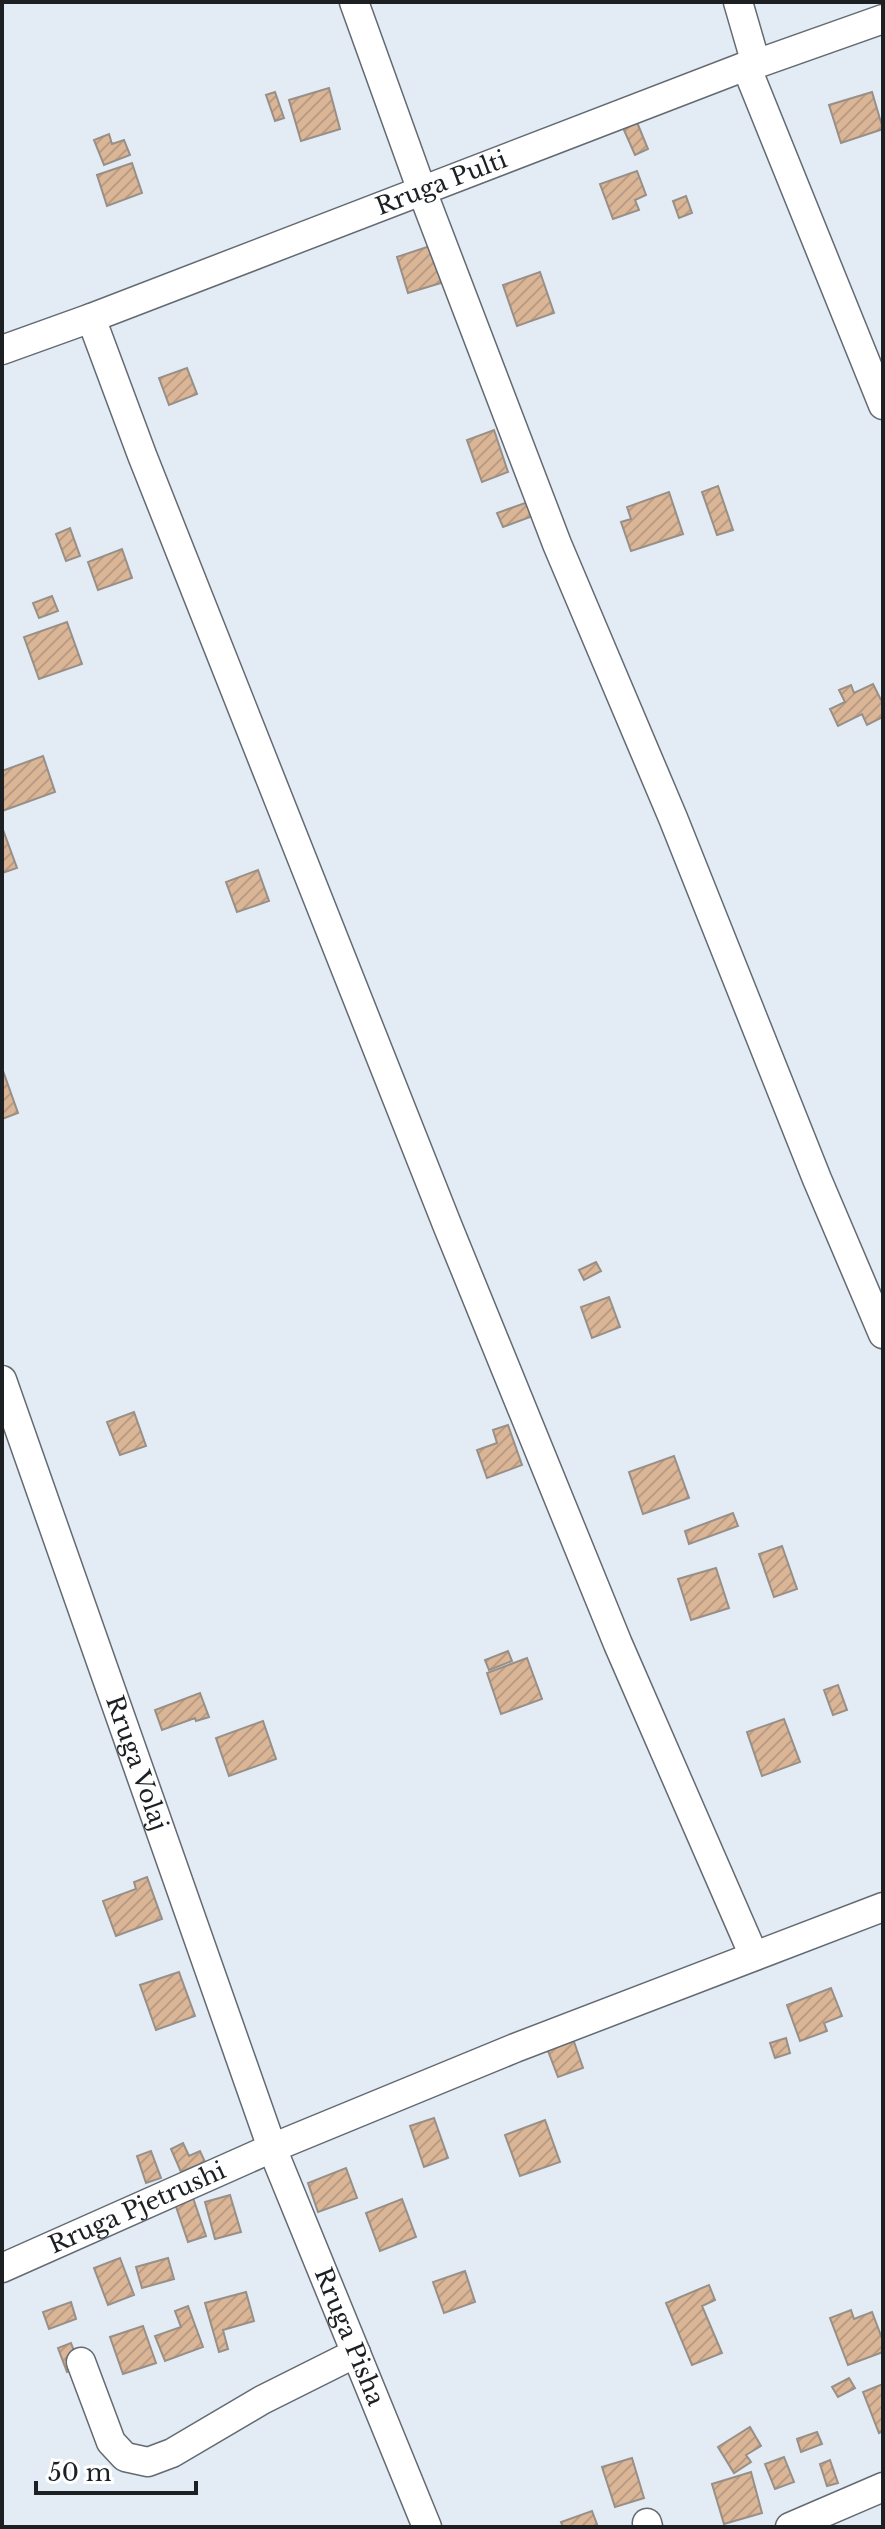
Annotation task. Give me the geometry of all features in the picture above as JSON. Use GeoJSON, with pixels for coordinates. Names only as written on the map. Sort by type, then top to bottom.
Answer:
{"type":"FeatureCollection","features":[{"type":"Feature","properties":{"kind":"street"},"geometry":{"type":"LineString","coordinates":[[354,2],[422,191],[557,544],[673,818],[817,1179],[883,1334]]}},
{"type":"Feature","properties":{"kind":"street"},"geometry":{"type":"LineString","coordinates":[[738,2],[751,65],[883,405]]}},
{"type":"Feature","properties":{"kind":"street","name":"Rruga Pulti"},"geometry":{"type":"LineString","coordinates":[[2,350],[751,65],[883,19]]}},
{"type":"Feature","properties":{"kind":"street"},"geometry":{"type":"LineString","coordinates":[[91,318],[142,455],[454,1242],[618,1644],[754,1956]]}},
{"type":"Feature","properties":{"kind":"street","name":"Rruga Volaj"},"geometry":{"type":"LineString","coordinates":[[2,1380],[272,2148]]}},
{"type":"Feature","properties":{"kind":"street","name":"Rruga Pjetrushi"},"geometry":{"type":"LineString","coordinates":[[2,2268],[272,2148],[515,2048],[754,1956],[882,1912]]}},
{"type":"Feature","properties":{"kind":"street","name":"Rruga Pisha"},"geometry":{"type":"LineString","coordinates":[[272,2148],[427,2527]]}},
{"type":"Feature","properties":{"kind":"street"},"geometry":{"type":"LineString","coordinates":[[81,2362],[111,2442],[125,2457],[148,2462],[172,2453],[262,2400],[356,2353]]}},
{"type":"Feature","properties":{"kind":"street"},"geometry":{"type":"LineString","coordinates":[[790,2527],[883,2487]]}},
{"type":"Feature","properties":{"kind":"building"},"geometry":{"type":"Polygon","coordinates":[[[329,88],[340,129],[301,141],[289,100],[329,88]]]}},
{"type":"Feature","properties":{"kind":"building"},"geometry":{"type":"Polygon","coordinates":[[[275,92],[284,118],[275,121],[266,95],[275,92]]]}},
{"type":"Feature","properties":{"kind":"building"},"geometry":{"type":"Polygon","coordinates":[[[872,92],[883,129],[841,143],[829,105],[872,92]]]}},
{"type":"Feature","properties":{"kind":"building"},"geometry":{"type":"Polygon","coordinates":[[[634,115],[648,149],[635,155],[620,121],[634,115]]]}},
{"type":"Feature","properties":{"kind":"building"},"geometry":{"type":"Polygon","coordinates":[[[109,134],[112,144],[124,140],[130,155],[104,165],[94,140],[109,134]]]}},
{"type":"Feature","properties":{"kind":"building"},"geometry":{"type":"Polygon","coordinates":[[[132,163],[142,193],[107,206],[97,175],[132,163]]]}},
{"type":"Feature","properties":{"kind":"building"},"geometry":{"type":"Polygon","coordinates":[[[637,171],[646,195],[635,200],[639,210],[613,219],[600,184],[637,171]]]}},
{"type":"Feature","properties":{"kind":"building"},"geometry":{"type":"Polygon","coordinates":[[[686,196],[692,213],[679,218],[673,201],[686,196]]]}},
{"type":"Feature","properties":{"kind":"building"},"geometry":{"type":"Polygon","coordinates":[[[433,245],[444,282],[408,293],[397,257],[433,245]]]}},
{"type":"Feature","properties":{"kind":"building"},"geometry":{"type":"Polygon","coordinates":[[[540,272],[554,313],[517,326],[503,285],[540,272]]]}},
{"type":"Feature","properties":{"kind":"building"},"geometry":{"type":"Polygon","coordinates":[[[187,368],[197,394],[169,405],[159,378],[187,368]]]}},
{"type":"Feature","properties":{"kind":"building"},"geometry":{"type":"Polygon","coordinates":[[[494,430],[508,472],[482,482],[467,440],[494,430]]]}},
{"type":"Feature","properties":{"kind":"building"},"geometry":{"type":"Polygon","coordinates":[[[718,486],[733,530],[717,535],[702,492],[718,486]]]}},
{"type":"Feature","properties":{"kind":"building"},"geometry":{"type":"Polygon","coordinates":[[[669,492],[683,534],[631,551],[621,522],[631,519],[627,507],[669,492]]]}},
{"type":"Feature","properties":{"kind":"building"},"geometry":{"type":"Polygon","coordinates":[[[528,502],[533,516],[503,527],[497,513],[528,502]]]}},
{"type":"Feature","properties":{"kind":"building"},"geometry":{"type":"Polygon","coordinates":[[[70,528],[80,556],[66,561],[56,534],[70,528]]]}},
{"type":"Feature","properties":{"kind":"building"},"geometry":{"type":"Polygon","coordinates":[[[122,549],[132,578],[98,590],[88,562],[122,549]]]}},
{"type":"Feature","properties":{"kind":"building"},"geometry":{"type":"Polygon","coordinates":[[[52,596],[58,611],[39,618],[33,603],[52,596]]]}},
{"type":"Feature","properties":{"kind":"building"},"geometry":{"type":"Polygon","coordinates":[[[67,622],[82,664],[39,679],[24,637],[67,622]]]}},
{"type":"Feature","properties":{"kind":"building"},"geometry":{"type":"Polygon","coordinates":[[[873,684],[883,699],[883,717],[867,725],[862,714],[838,726],[830,709],[845,702],[839,690],[851,685],[854,693],[873,684]]]}},
{"type":"Feature","properties":{"kind":"building"},"geometry":{"type":"Polygon","coordinates":[[[43,756],[55,792],[2,811],[2,771],[43,756]]]}},
{"type":"Feature","properties":{"kind":"building"},"geometry":{"type":"Polygon","coordinates":[[[2,827],[17,868],[2,873],[2,827]]]}},
{"type":"Feature","properties":{"kind":"building"},"geometry":{"type":"Polygon","coordinates":[[[258,870],[269,901],[237,912],[226,882],[258,870]]]}},
{"type":"Feature","properties":{"kind":"building"},"geometry":{"type":"Polygon","coordinates":[[[2,1068],[18,1113],[2,1119],[2,1068]]]}},
{"type":"Feature","properties":{"kind":"building"},"geometry":{"type":"Polygon","coordinates":[[[596,1262],[601,1271],[584,1280],[579,1270],[596,1262]]]}},
{"type":"Feature","properties":{"kind":"building"},"geometry":{"type":"Polygon","coordinates":[[[609,1297],[620,1327],[592,1338],[581,1307],[609,1297]]]}},
{"type":"Feature","properties":{"kind":"building"},"geometry":{"type":"Polygon","coordinates":[[[134,1412],[146,1446],[120,1455],[107,1422],[134,1412]]]}},
{"type":"Feature","properties":{"kind":"building"},"geometry":{"type":"Polygon","coordinates":[[[508,1425],[522,1465],[487,1478],[477,1450],[497,1443],[493,1430],[508,1425]]]}},
{"type":"Feature","properties":{"kind":"building"},"geometry":{"type":"Polygon","coordinates":[[[674,1456],[689,1498],[643,1514],[629,1472],[674,1456]]]}},
{"type":"Feature","properties":{"kind":"building"},"geometry":{"type":"Polygon","coordinates":[[[733,1513],[738,1526],[689,1544],[685,1531],[733,1513]]]}},
{"type":"Feature","properties":{"kind":"building"},"geometry":{"type":"Polygon","coordinates":[[[782,1546],[797,1589],[774,1597],[759,1554],[782,1546]]]}},
{"type":"Feature","properties":{"kind":"building"},"geometry":{"type":"Polygon","coordinates":[[[716,1568],[729,1608],[691,1620],[678,1579],[716,1568]]]}},
{"type":"Feature","properties":{"kind":"building"},"geometry":{"type":"Polygon","coordinates":[[[508,1651],[512,1661],[489,1670],[485,1660],[508,1651]]]}},
{"type":"Feature","properties":{"kind":"building"},"geometry":{"type":"Polygon","coordinates":[[[527,1658],[542,1699],[501,1714],[487,1673],[527,1658]]]}},
{"type":"Feature","properties":{"kind":"building"},"geometry":{"type":"Polygon","coordinates":[[[838,1685],[847,1710],[833,1715],[824,1690],[838,1685]]]}},
{"type":"Feature","properties":{"kind":"building"},"geometry":{"type":"Polygon","coordinates":[[[200,1693],[209,1717],[196,1721],[195,1718],[162,1730],[155,1710],[200,1693]]]}},
{"type":"Feature","properties":{"kind":"building"},"geometry":{"type":"Polygon","coordinates":[[[784,1719],[800,1762],[762,1776],[747,1732],[784,1719]]]}},
{"type":"Feature","properties":{"kind":"building"},"geometry":{"type":"Polygon","coordinates":[[[263,1721],[276,1759],[229,1776],[216,1738],[263,1721]]]}},
{"type":"Feature","properties":{"kind":"building"},"geometry":{"type":"Polygon","coordinates":[[[147,1877],[162,1919],[116,1936],[103,1901],[136,1889],[134,1882],[147,1877]]]}},
{"type":"Feature","properties":{"kind":"building"},"geometry":{"type":"Polygon","coordinates":[[[179,1972],[195,2016],[156,2030],[140,1985],[179,1972]]]}},
{"type":"Feature","properties":{"kind":"building"},"geometry":{"type":"Polygon","coordinates":[[[831,1988],[842,2016],[824,2023],[827,2031],[800,2041],[787,2005],[831,1988]]]}},
{"type":"Feature","properties":{"kind":"building"},"geometry":{"type":"Polygon","coordinates":[[[571,2033],[583,2068],[558,2077],[545,2043],[571,2033]]]}},
{"type":"Feature","properties":{"kind":"building"},"geometry":{"type":"Polygon","coordinates":[[[786,2038],[790,2053],[775,2058],[770,2043],[786,2038]]]}},
{"type":"Feature","properties":{"kind":"building"},"geometry":{"type":"Polygon","coordinates":[[[434,2118],[448,2158],[424,2167],[410,2126],[434,2118]]]}},
{"type":"Feature","properties":{"kind":"building"},"geometry":{"type":"Polygon","coordinates":[[[545,2120],[560,2162],[520,2176],[505,2135],[545,2120]]]}},
{"type":"Feature","properties":{"kind":"building"},"geometry":{"type":"Polygon","coordinates":[[[183,2143],[189,2156],[200,2151],[205,2162],[181,2172],[171,2149],[183,2143]]]}},
{"type":"Feature","properties":{"kind":"building"},"geometry":{"type":"Polygon","coordinates":[[[151,2151],[161,2178],[146,2183],[137,2156],[151,2151]]]}},
{"type":"Feature","properties":{"kind":"building"},"geometry":{"type":"Polygon","coordinates":[[[346,2168],[357,2198],[318,2212],[308,2183],[346,2168]]]}},
{"type":"Feature","properties":{"kind":"building"},"geometry":{"type":"Polygon","coordinates":[[[190,2189],[206,2236],[188,2242],[172,2195],[190,2189]]]}},
{"type":"Feature","properties":{"kind":"building"},"geometry":{"type":"Polygon","coordinates":[[[230,2195],[241,2232],[215,2239],[205,2202],[230,2195]]]}},
{"type":"Feature","properties":{"kind":"building"},"geometry":{"type":"Polygon","coordinates":[[[402,2199],[416,2237],[380,2251],[366,2213],[402,2199]]]}},
{"type":"Feature","properties":{"kind":"building"},"geometry":{"type":"Polygon","coordinates":[[[120,2258],[134,2295],[108,2305],[94,2268],[120,2258]]]}},
{"type":"Feature","properties":{"kind":"building"},"geometry":{"type":"Polygon","coordinates":[[[168,2258],[174,2279],[142,2288],[136,2267],[168,2258]]]}},
{"type":"Feature","properties":{"kind":"building"},"geometry":{"type":"Polygon","coordinates":[[[465,2271],[475,2302],[444,2313],[433,2282],[465,2271]]]}},
{"type":"Feature","properties":{"kind":"building"},"geometry":{"type":"Polygon","coordinates":[[[709,2285],[715,2300],[702,2306],[722,2353],[692,2365],[666,2303],[709,2285]]]}},
{"type":"Feature","properties":{"kind":"building"},"geometry":{"type":"Polygon","coordinates":[[[246,2292],[254,2321],[223,2330],[228,2349],[219,2352],[205,2303],[246,2292]]]}},
{"type":"Feature","properties":{"kind":"building"},"geometry":{"type":"Polygon","coordinates":[[[71,2302],[76,2319],[49,2329],[43,2312],[71,2302]]]}},
{"type":"Feature","properties":{"kind":"building"},"geometry":{"type":"Polygon","coordinates":[[[188,2306],[203,2347],[165,2361],[155,2336],[181,2327],[175,2311],[188,2306]]]}},
{"type":"Feature","properties":{"kind":"building"},"geometry":{"type":"Polygon","coordinates":[[[851,2310],[854,2319],[872,2312],[883,2341],[883,2352],[848,2365],[830,2318],[851,2310]]]}},
{"type":"Feature","properties":{"kind":"building"},"geometry":{"type":"Polygon","coordinates":[[[143,2326],[156,2363],[123,2374],[110,2337],[143,2326]]]}},
{"type":"Feature","properties":{"kind":"building"},"geometry":{"type":"Polygon","coordinates":[[[71,2343],[80,2367],[67,2372],[58,2348],[71,2343]]]}},
{"type":"Feature","properties":{"kind":"building"},"geometry":{"type":"Polygon","coordinates":[[[849,2378],[855,2388],[838,2397],[832,2387],[849,2378]]]}},
{"type":"Feature","properties":{"kind":"building"},"geometry":{"type":"Polygon","coordinates":[[[883,2384],[883,2431],[879,2433],[863,2392],[883,2384]]]}},
{"type":"Feature","properties":{"kind":"building"},"geometry":{"type":"Polygon","coordinates":[[[750,2427],[761,2446],[746,2455],[751,2462],[734,2473],[718,2447],[750,2427]]]}},
{"type":"Feature","properties":{"kind":"building"},"geometry":{"type":"Polygon","coordinates":[[[817,2432],[822,2444],[801,2452],[797,2439],[817,2432]]]}},
{"type":"Feature","properties":{"kind":"building"},"geometry":{"type":"Polygon","coordinates":[[[784,2457],[794,2482],[775,2489],[765,2464],[784,2457]]]}},
{"type":"Feature","properties":{"kind":"building"},"geometry":{"type":"Polygon","coordinates":[[[632,2458],[644,2498],[615,2507],[602,2467],[632,2458]]]}},
{"type":"Feature","properties":{"kind":"building"},"geometry":{"type":"Polygon","coordinates":[[[830,2460],[838,2483],[827,2486],[820,2464],[830,2460]]]}},
{"type":"Feature","properties":{"kind":"building"},"geometry":{"type":"Polygon","coordinates":[[[751,2472],[762,2513],[724,2524],[712,2484],[751,2472]]]}},
{"type":"Feature","properties":{"kind":"building"},"geometry":{"type":"Polygon","coordinates":[[[592,2511],[598,2527],[563,2527],[561,2522],[592,2511]]]}}]}
